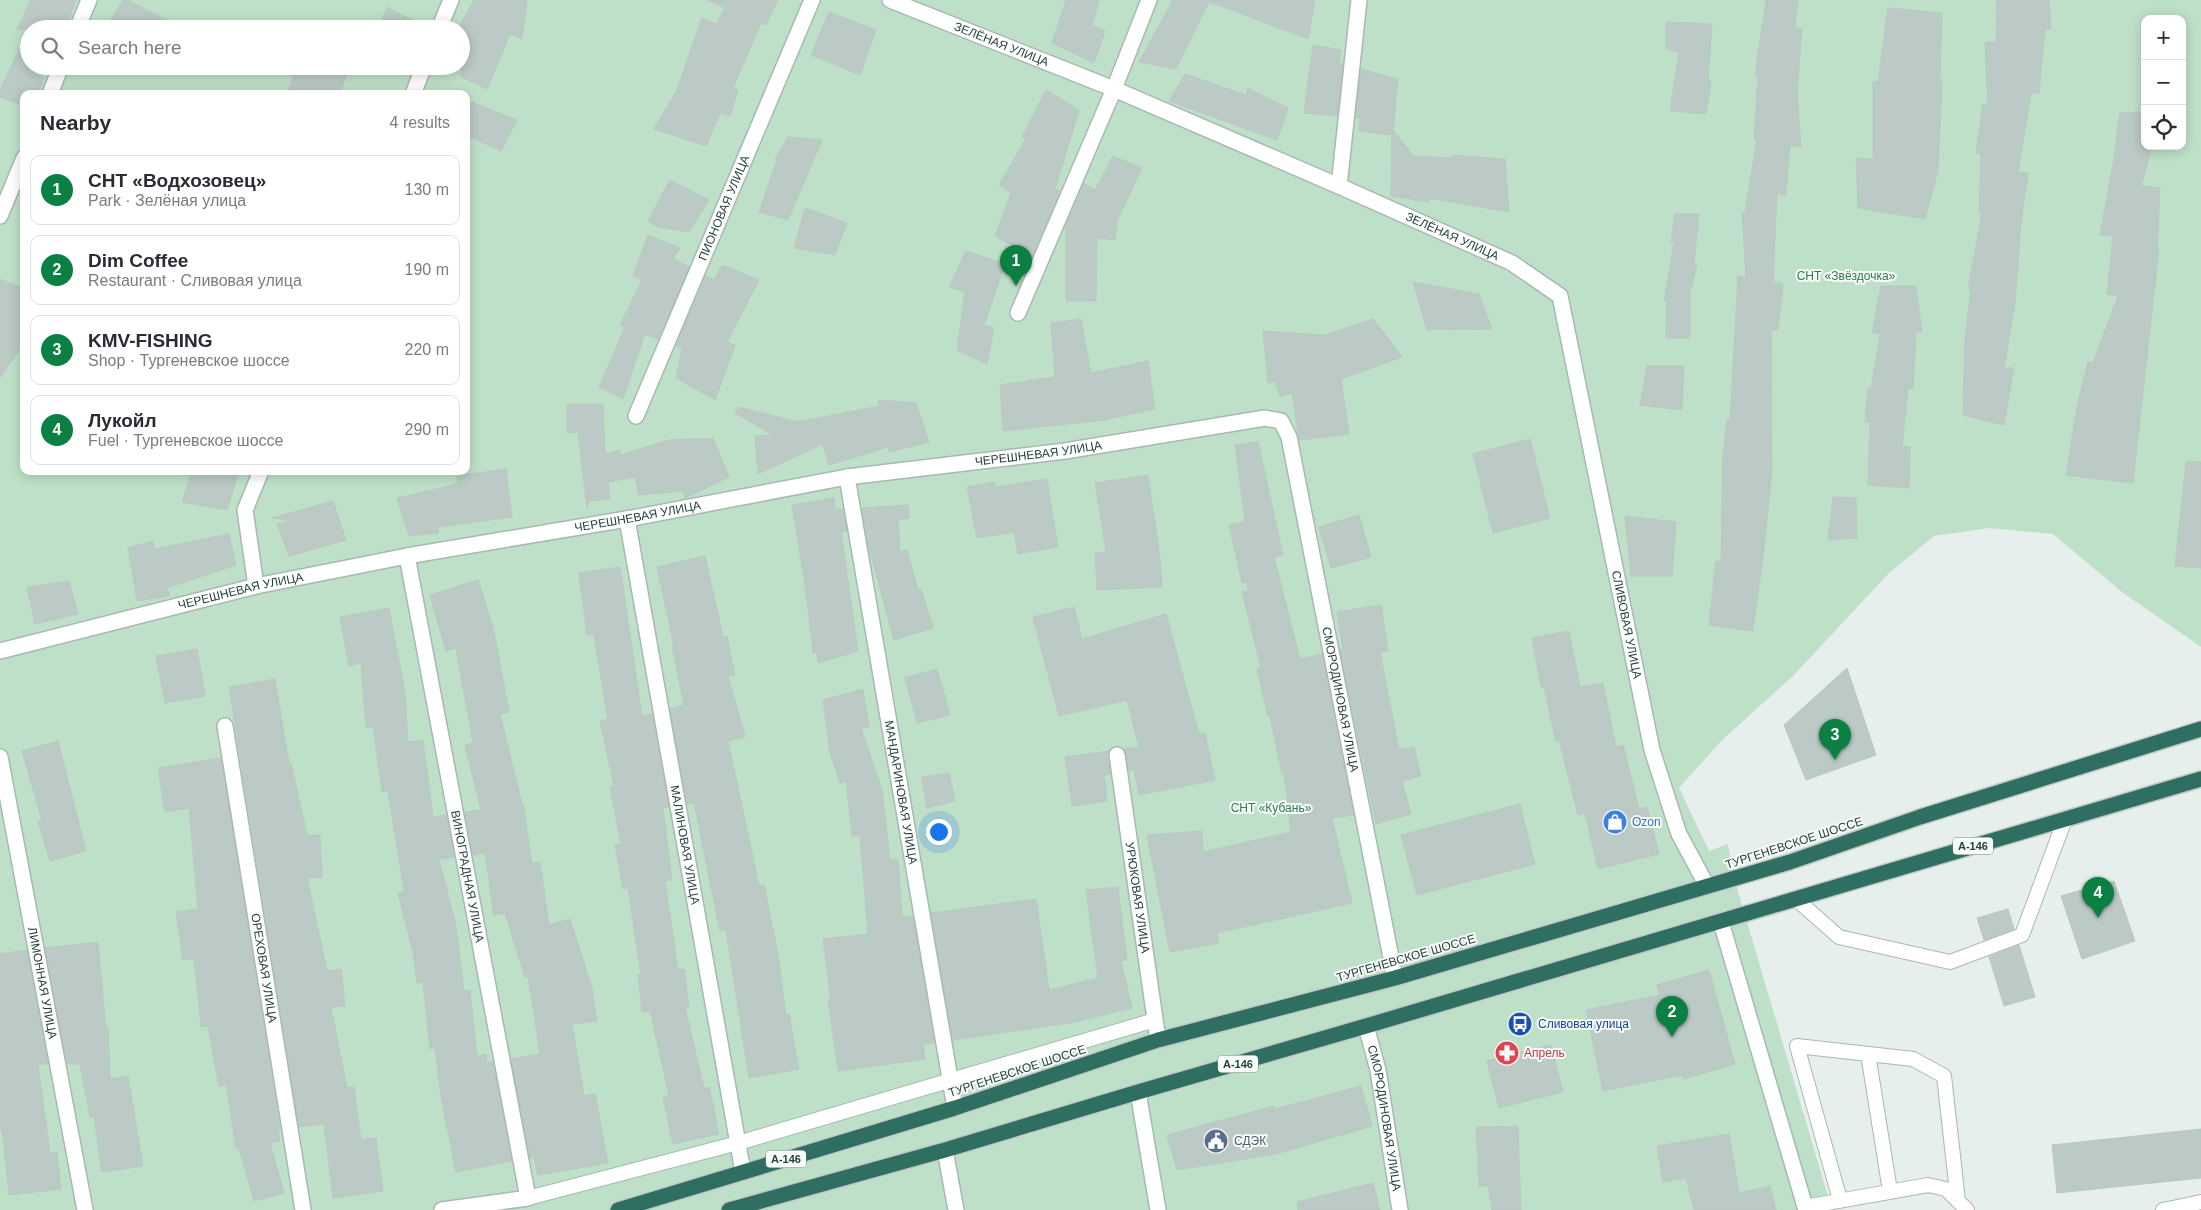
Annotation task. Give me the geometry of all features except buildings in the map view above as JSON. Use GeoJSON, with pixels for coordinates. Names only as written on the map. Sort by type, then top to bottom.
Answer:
{"type":"FeatureCollection","features":[{"type":"Feature","properties":{"kind":"highway","name":"ТУРГЕНЕВСКОЕ ШОССЕ"},"geometry":{"type":"LineString","coordinates":[[618,1210],[955,1108],[1158,1040],[1394,978],[1790,862],[1920,817],[2201,730]]}},
{"type":"Feature","properties":{"kind":"highway","name":"А-146"},"geometry":{"type":"LineString","coordinates":[[729,1210],[755,1206],[2201,779]]}},
{"type":"Feature","properties":{"kind":"street"},"geometry":{"type":"LineString","coordinates":[[80,20],[88,0]]}},
{"type":"Feature","properties":{"kind":"street"},"geometry":{"type":"LineString","coordinates":[[443,20],[451,0]]}},
{"type":"Feature","properties":{"kind":"street","name":"ПИОНОВАЯ УЛИЦА"},"geometry":{"type":"LineString","coordinates":[[636,416],[812,0]]}},
{"type":"Feature","properties":{"kind":"street","name":"ЗЕЛЁНАЯ УЛИЦА"},"geometry":{"type":"LineString","coordinates":[[890,0],[1114,90],[1339,186],[1512,264],[1560,296]]}},
{"type":"Feature","properties":{"kind":"street"},"geometry":{"type":"LineString","coordinates":[[1018,312],[1114,90],[1149,0]]}},
{"type":"Feature","properties":{"kind":"street"},"geometry":{"type":"LineString","coordinates":[[1339,186],[1359,0]]}},
{"type":"Feature","properties":{"kind":"street"},"geometry":{"type":"LineString","coordinates":[[52,90],[57,75]]}},
{"type":"Feature","properties":{"kind":"street"},"geometry":{"type":"LineString","coordinates":[[415,90],[420,75]]}},
{"type":"Feature","properties":{"kind":"street"},"geometry":{"type":"LineString","coordinates":[[0,216],[20,168]]}},
{"type":"Feature","properties":{"kind":"street","name":"СЛИВОВАЯ УЛИЦА"},"geometry":{"type":"LineString","coordinates":[[1560,296],[1652,750],[1680,834],[1707,886]]}},
{"type":"Feature","properties":{"kind":"street","name":"ЧЕРЕШНЕВАЯ УЛИЦА"},"geometry":{"type":"LineString","coordinates":[[0,651],[256,586],[407,556],[627,519],[847,477],[1065,451],[1265,418],[1281,421]]}},
{"type":"Feature","properties":{"kind":"street","name":"СМОРОДИНОВАЯ УЛИЦА"},"geometry":{"type":"LineString","coordinates":[[1281,421],[1289,437],[1394,978]]}},
{"type":"Feature","properties":{"kind":"street"},"geometry":{"type":"LineString","coordinates":[[256,586],[245,510],[259,475]]}},
{"type":"Feature","properties":{"kind":"street","name":"МАНДАРИНОВАЯ УЛИЦА"},"geometry":{"type":"LineString","coordinates":[[847,477],[955,1108]]}},
{"type":"Feature","properties":{"kind":"street","name":"МАЛИНОВАЯ УЛИЦА"},"geometry":{"type":"LineString","coordinates":[[627,519],[742,1172]]}},
{"type":"Feature","properties":{"kind":"street","name":"ВИНОГРАДНАЯ УЛИЦА"},"geometry":{"type":"LineString","coordinates":[[407,556],[528,1198]]}},
{"type":"Feature","properties":{"kind":"street","name":"ОРЕХОВАЯ УЛИЦА"},"geometry":{"type":"LineString","coordinates":[[225,726],[304,1210]]}},
{"type":"Feature","properties":{"kind":"street","name":"УРЮКОВАЯ УЛИЦА"},"geometry":{"type":"LineString","coordinates":[[1117,755],[1158,1040]]}},
{"type":"Feature","properties":{"kind":"street","name":"ЛИМОННАЯ УЛИЦА"},"geometry":{"type":"LineString","coordinates":[[0,757],[85,1210]]}},
{"type":"Feature","properties":{"kind":"street"},"geometry":{"type":"LineString","coordinates":[[1721,922],[1806,1208]]}},
{"type":"Feature","properties":{"kind":"street","name":"СМОРОДИНОВАЯ УЛИЦА"},"geometry":{"type":"LineString","coordinates":[[1366,1026],[1378,1070],[1400,1210]]}},
{"type":"Feature","properties":{"kind":"street"},"geometry":{"type":"LineString","coordinates":[[1138,1092],[1158,1210]]}},
{"type":"Feature","properties":{"kind":"street"},"geometry":{"type":"LineString","coordinates":[[945,1150],[956,1210]]}},
{"type":"Feature","properties":{"kind":"street"},"geometry":{"type":"LineString","coordinates":[[442,1210],[528,1198]]}},
{"type":"Feature","properties":{"kind":"lane"},"geometry":{"type":"LineString","coordinates":[[1796,899],[1839,937],[1950,962],[2022,935],[2066,819]]}},
{"type":"Feature","properties":{"kind":"lane"},"geometry":{"type":"LineString","coordinates":[[528,1198],[738,1143],[1155,1020]]}},
{"type":"Feature","properties":{"kind":"lane"},"geometry":{"type":"LineString","coordinates":[[1840,1200],[1797,1046],[1913,1059],[1944,1076],[1962,1205]]}},
{"type":"Feature","properties":{"kind":"lane"},"geometry":{"type":"LineString","coordinates":[[1868,1054],[1890,1192]]}},
{"type":"Feature","properties":{"kind":"lane"},"geometry":{"type":"LineString","coordinates":[[1806,1208],[1840,1200],[1928,1185],[1946,1189],[1962,1205]]}},
{"type":"Feature","properties":{"kind":"lane"},"geometry":{"type":"LineString","coordinates":[[2163,1210],[2201,1202]]}},
{"type":"Feature","properties":{"kind":"green space"},"geometry":{"type":"Polygon","coordinates":[[[0,0],[2201,0],[2201,647],[2122,592],[2053,534],[1989,528],[1934,536],[1889,573],[1792,677],[1722,740],[1679,788],[1709,851],[1728,844],[1734,878],[1832,1210],[0,1210],[0,0]]]}},
{"type":"Feature","properties":{"kind":"place","name":"СНТ «Водхозовец»"},"geometry":{"type":"Point","coordinates":[1016,286]}},
{"type":"Feature","properties":{"kind":"place","name":"KMV-FISHING"},"geometry":{"type":"Point","coordinates":[1835,760]}},
{"type":"Feature","properties":{"kind":"place","name":"Ozon"},"geometry":{"type":"Point","coordinates":[1615,822]}},
{"type":"Feature","properties":{"kind":"place","name":"Лукойл"},"geometry":{"type":"Point","coordinates":[2098,918]}},
{"type":"Feature","properties":{"kind":"place","name":"Сливовая улица"},"geometry":{"type":"Point","coordinates":[1520,1024]}},
{"type":"Feature","properties":{"kind":"place","name":"Dim Coffee"},"geometry":{"type":"Point","coordinates":[1672,1037]}},
{"type":"Feature","properties":{"kind":"place","name":"Апрель"},"geometry":{"type":"Point","coordinates":[1507,1053]}},
{"type":"Feature","properties":{"kind":"place","name":"СДЭК"},"geometry":{"type":"Point","coordinates":[1216,1141]}},
{"type":"Feature","properties":{"kind":"park label","name":"СНТ «Звёздочка»"},"geometry":{"type":"Point","coordinates":[1846,276]}},
{"type":"Feature","properties":{"kind":"park label","name":"СНТ «Кубань»"},"geometry":{"type":"Point","coordinates":[1271,808]}}]}
